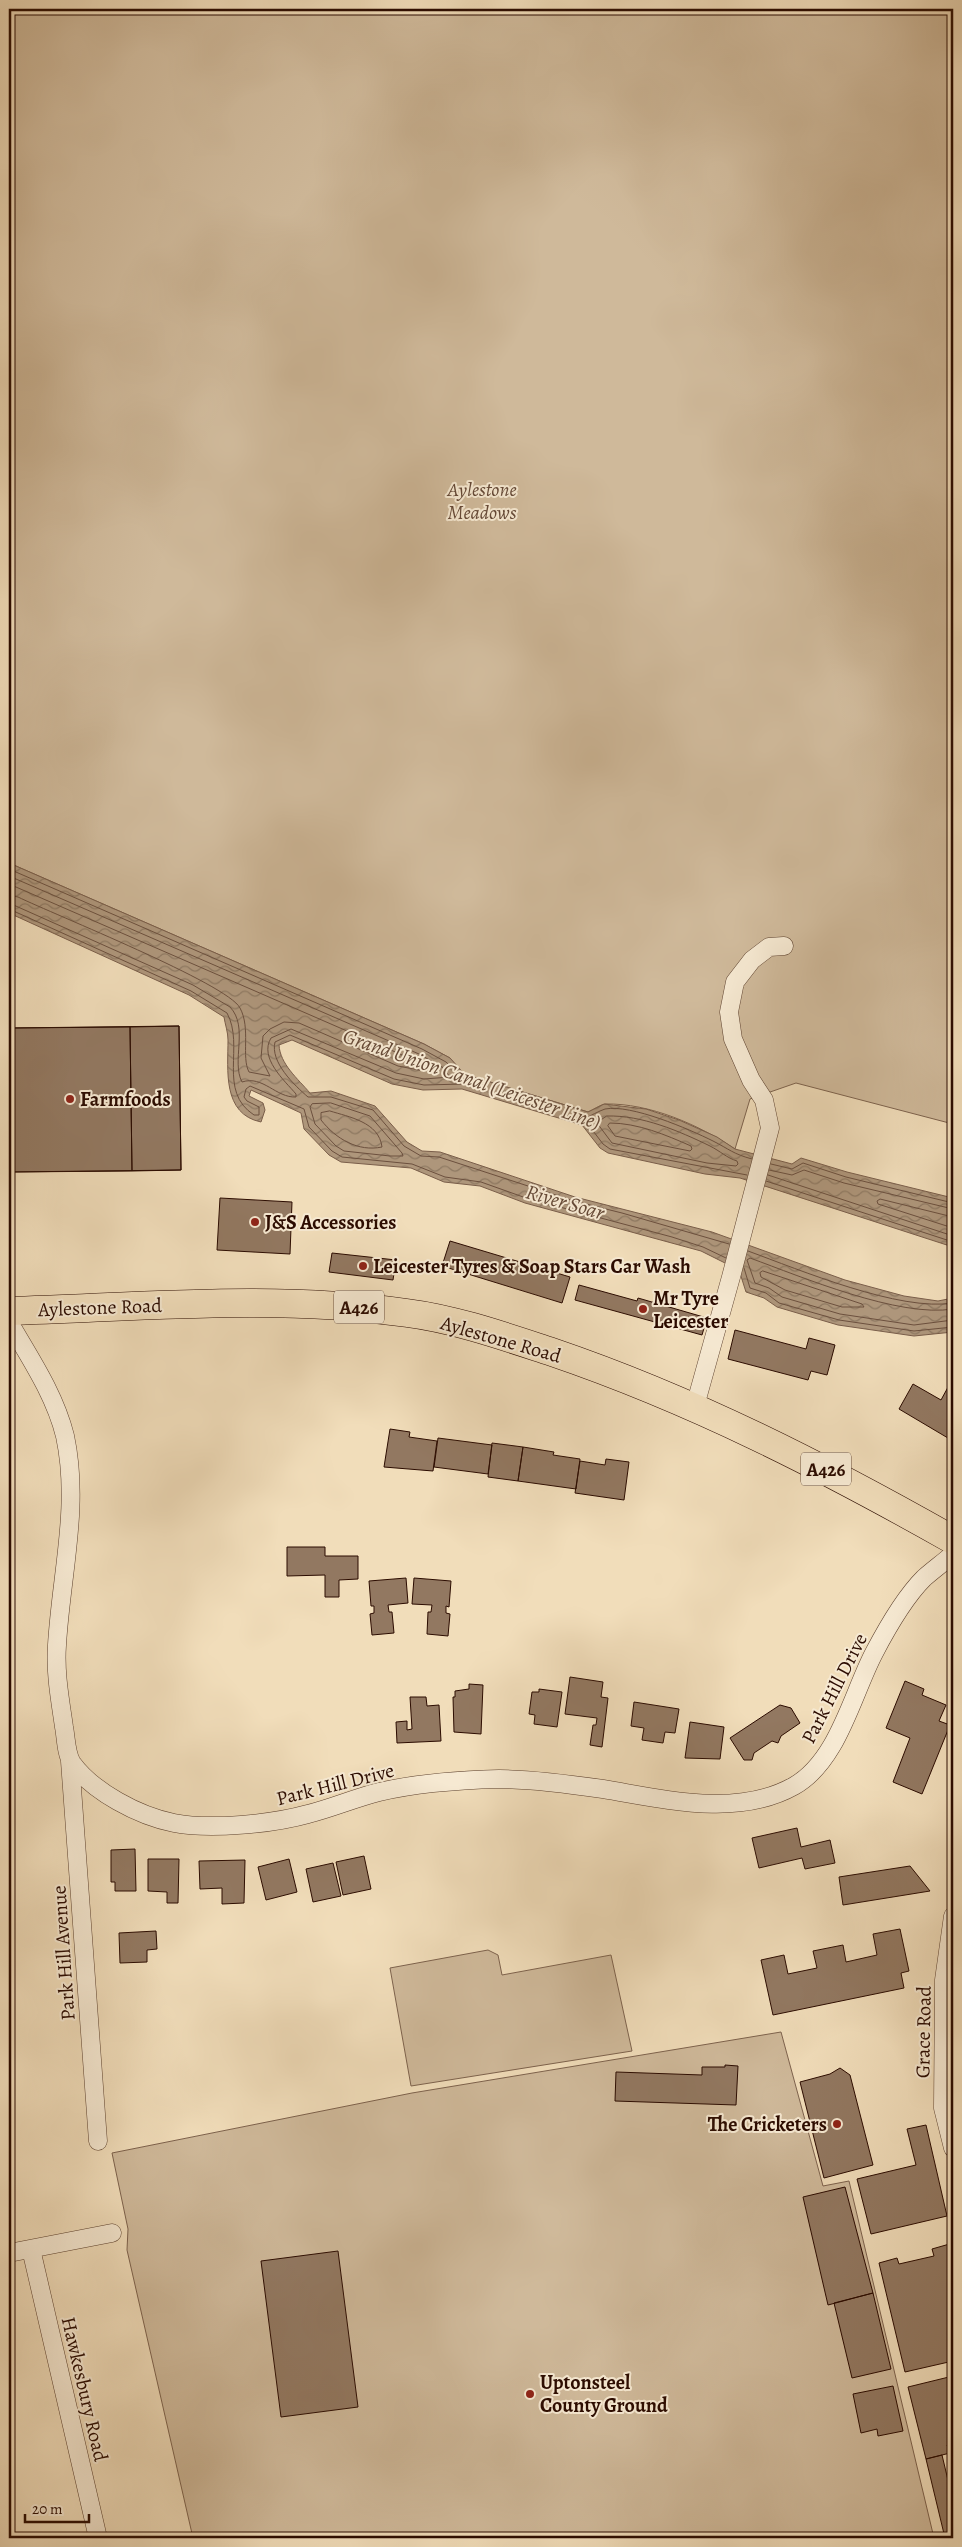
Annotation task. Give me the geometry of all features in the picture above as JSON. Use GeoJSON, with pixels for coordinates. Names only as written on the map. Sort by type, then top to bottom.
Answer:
{"type":"FeatureCollection","features":[{"type":"Feature","properties":{"kind":"main road","name":"Aylestone Road"},"geometry":{"type":"LineString","coordinates":[[9,1311],[197,1303],[322,1303],[410,1313],[500,1335],[623,1377],[695,1406],[830,1471],[953,1540]]}},
{"type":"Feature","properties":{"kind":"street"},"geometry":{"type":"LineString","coordinates":[[695,1406],[770,1128],[764,1100],[751,1080],[733,1040],[729,1012],[735,982],[752,960],[769,947],[784,946]]}},
{"type":"Feature","properties":{"kind":"street"},"geometry":{"type":"LineString","coordinates":[[9,1322],[53,1402],[65,1436],[71,1500],[69,1548],[56,1648],[57,1681],[70,1761]]}},
{"type":"Feature","properties":{"kind":"street","name":"Park Hill Drive"},"geometry":{"type":"LineString","coordinates":[[70,1761],[105,1794],[137,1811],[175,1823],[213,1825],[278,1822],[379,1792],[426,1785],[497,1779],[546,1781],[664,1800],[719,1803],[757,1798],[778,1793],[798,1784],[825,1756],[844,1722],[875,1650],[922,1580],[953,1554]]}},
{"type":"Feature","properties":{"kind":"street","name":"Park Hill Avenue"},"geometry":{"type":"LineString","coordinates":[[70,1761],[98,2141]]}},
{"type":"Feature","properties":{"kind":"street","name":"Grace Road"},"geometry":{"type":"LineString","coordinates":[[953,1916],[943,2108],[953,2148]]}},
{"type":"Feature","properties":{"kind":"street"},"geometry":{"type":"LineString","coordinates":[[9,2253],[112,2233]]}},
{"type":"Feature","properties":{"kind":"street","name":"Hawkesbury Road"},"geometry":{"type":"LineString","coordinates":[[31,2249],[98,2538]]}},
{"type":"Feature","properties":{"kind":"green space","name":"Aylestone Meadows"},"geometry":{"type":"Polygon","coordinates":[[[9,9],[953,9],[953,1124],[796,1083],[750,1099],[735,1149],[690,1124],[656,1111],[639,1107],[605,1104],[588,1112],[464,1074],[450,1058],[424,1044],[9,863],[9,9]]]}},
{"type":"Feature","properties":{"kind":"green space"},"geometry":{"type":"Polygon","coordinates":[[[488,1950],[498,1955],[502,1975],[611,1955],[632,2051],[411,2086],[390,1968],[488,1950]]]}},
{"type":"Feature","properties":{"kind":"green space","name":"Uptonsteel County Ground"},"geometry":{"type":"Polygon","coordinates":[[[781,2032],[823,2186],[849,2181],[934,2538],[193,2538],[127,2250],[128,2229],[112,2153],[412,2093],[781,2032]]]}},
{"type":"Feature","properties":{"kind":"water"},"geometry":{"type":"Polygon","coordinates":[[[9,863],[424,1044],[450,1058],[464,1074],[588,1112],[604,1104],[646,1109],[679,1120],[717,1137],[735,1149],[792,1164],[801,1158],[847,1172],[953,1198],[953,1247],[740,1178],[705,1174],[608,1153],[600,1148],[582,1125],[462,1089],[423,1090],[392,1084],[292,1040],[279,1045],[286,1065],[310,1093],[331,1091],[375,1106],[407,1142],[422,1151],[440,1152],[575,1197],[712,1232],[845,1280],[904,1296],[938,1301],[953,1298],[953,1332],[914,1336],[838,1325],[777,1307],[764,1298],[746,1292],[739,1270],[701,1251],[525,1203],[480,1186],[444,1182],[411,1168],[341,1162],[329,1155],[304,1129],[301,1113],[251,1090],[249,1096],[263,1103],[265,1110],[261,1122],[248,1117],[239,1110],[233,1100],[230,1089],[228,1077],[228,1037],[224,1017],[189,995],[9,913],[9,863]]]}},
{"type":"Feature","properties":{"kind":"building","name":"Farmfoods"},"geometry":{"type":"Polygon","coordinates":[[[179,1026],[181,1170],[9,1172],[9,1028],[179,1026]]]}},
{"type":"Feature","properties":{"kind":"building"},"geometry":{"type":"Polygon","coordinates":[[[179,1026],[181,1170],[132,1171],[130,1027],[179,1026]]]}},
{"type":"Feature","properties":{"kind":"building","name":"Farmfoods"},"geometry":{"type":"Polygon","coordinates":[[[130,1027],[132,1171],[9,1172],[9,1028],[130,1027]]]}},
{"type":"Feature","properties":{"kind":"building","name":"J&S Accessories"},"geometry":{"type":"Polygon","coordinates":[[[220,1198],[292,1202],[290,1254],[217,1250],[220,1198]]]}},
{"type":"Feature","properties":{"kind":"building"},"geometry":{"type":"Polygon","coordinates":[[[450,1241],[570,1277],[562,1303],[442,1266],[450,1241]]]}},
{"type":"Feature","properties":{"kind":"building","name":"Leicester Tyres & Soap Stars Car Wash"},"geometry":{"type":"Polygon","coordinates":[[[332,1253],[396,1260],[393,1280],[329,1272],[332,1253]]]}},
{"type":"Feature","properties":{"kind":"building","name":"Mr Tyre Leicester"},"geometry":{"type":"Polygon","coordinates":[[[579,1285],[637,1301],[638,1298],[707,1318],[702,1335],[575,1300],[579,1285]]]}},
{"type":"Feature","properties":{"kind":"building"},"geometry":{"type":"Polygon","coordinates":[[[735,1330],[806,1349],[809,1338],[835,1345],[827,1375],[811,1371],[808,1380],[728,1359],[735,1330]]]}},
{"type":"Feature","properties":{"kind":"building"},"geometry":{"type":"Polygon","coordinates":[[[953,1378],[953,1441],[899,1409],[913,1384],[941,1400],[953,1378]]]}},
{"type":"Feature","properties":{"kind":"building"},"geometry":{"type":"Polygon","coordinates":[[[390,1429],[410,1432],[409,1437],[437,1441],[433,1471],[384,1467],[390,1429]]]}},
{"type":"Feature","properties":{"kind":"building"},"geometry":{"type":"Polygon","coordinates":[[[438,1438],[492,1445],[488,1474],[434,1467],[438,1438]]]}},
{"type":"Feature","properties":{"kind":"building"},"geometry":{"type":"Polygon","coordinates":[[[492,1443],[523,1447],[518,1481],[488,1477],[492,1443]]]}},
{"type":"Feature","properties":{"kind":"building"},"geometry":{"type":"Polygon","coordinates":[[[523,1447],[554,1452],[553,1455],[580,1459],[576,1489],[518,1481],[523,1447]]]}},
{"type":"Feature","properties":{"kind":"building"},"geometry":{"type":"Polygon","coordinates":[[[606,1459],[629,1462],[624,1500],[575,1493],[580,1461],[605,1465],[606,1459]]]}},
{"type":"Feature","properties":{"kind":"building"},"geometry":{"type":"Polygon","coordinates":[[[287,1547],[325,1547],[325,1556],[358,1556],[358,1579],[339,1580],[339,1597],[325,1597],[325,1575],[287,1576],[287,1547]]]}},
{"type":"Feature","properties":{"kind":"building"},"geometry":{"type":"Polygon","coordinates":[[[406,1578],[408,1603],[388,1605],[389,1612],[392,1612],[394,1633],[372,1635],[370,1614],[374,1613],[374,1606],[371,1606],[369,1581],[406,1578]]]}},
{"type":"Feature","properties":{"kind":"building"},"geometry":{"type":"Polygon","coordinates":[[[414,1578],[451,1581],[449,1607],[446,1606],[446,1613],[450,1614],[448,1636],[427,1634],[428,1612],[431,1612],[432,1605],[412,1604],[414,1578]]]}},
{"type":"Feature","properties":{"kind":"building"},"geometry":{"type":"Polygon","coordinates":[[[570,1677],[603,1682],[601,1697],[608,1698],[602,1747],[590,1745],[593,1725],[596,1725],[597,1718],[565,1714],[570,1677]]]}},
{"type":"Feature","properties":{"kind":"building"},"geometry":{"type":"Polygon","coordinates":[[[905,1681],[924,1689],[922,1695],[946,1705],[939,1721],[950,1725],[922,1794],[893,1782],[910,1738],[886,1728],[905,1681]]]}},
{"type":"Feature","properties":{"kind":"building"},"geometry":{"type":"Polygon","coordinates":[[[469,1684],[483,1685],[481,1734],[454,1732],[453,1697],[455,1697],[455,1691],[469,1689],[469,1684]]]}},
{"type":"Feature","properties":{"kind":"building"},"geometry":{"type":"Polygon","coordinates":[[[539,1689],[562,1692],[557,1727],[534,1724],[535,1715],[529,1714],[532,1692],[539,1692],[539,1689]]]}},
{"type":"Feature","properties":{"kind":"building"},"geometry":{"type":"Polygon","coordinates":[[[410,1697],[426,1697],[427,1706],[439,1705],[441,1741],[397,1743],[396,1722],[407,1721],[407,1730],[412,1729],[410,1697]]]}},
{"type":"Feature","properties":{"kind":"building"},"geometry":{"type":"Polygon","coordinates":[[[634,1702],[679,1709],[675,1733],[665,1732],[663,1743],[642,1740],[644,1728],[631,1726],[634,1702]]]}},
{"type":"Feature","properties":{"kind":"building"},"geometry":{"type":"Polygon","coordinates":[[[780,1705],[791,1708],[800,1723],[781,1736],[778,1743],[772,1741],[754,1753],[752,1760],[744,1760],[730,1738],[780,1705]]]}},
{"type":"Feature","properties":{"kind":"building"},"geometry":{"type":"Polygon","coordinates":[[[690,1722],[724,1727],[720,1759],[685,1758],[690,1722]]]}},
{"type":"Feature","properties":{"kind":"building"},"geometry":{"type":"Polygon","coordinates":[[[797,1828],[801,1847],[830,1840],[835,1863],[805,1869],[802,1858],[759,1868],[752,1838],[797,1828]]]}},
{"type":"Feature","properties":{"kind":"building"},"geometry":{"type":"Polygon","coordinates":[[[135,1849],[136,1891],[115,1891],[115,1882],[111,1882],[111,1850],[135,1849]]]}},
{"type":"Feature","properties":{"kind":"building"},"geometry":{"type":"Polygon","coordinates":[[[364,1856],[371,1889],[343,1895],[336,1862],[364,1856]]]}},
{"type":"Feature","properties":{"kind":"building"},"geometry":{"type":"Polygon","coordinates":[[[148,1859],[179,1859],[178,1903],[167,1903],[167,1892],[148,1891],[148,1859]]]}},
{"type":"Feature","properties":{"kind":"building"},"geometry":{"type":"Polygon","coordinates":[[[289,1859],[297,1892],[266,1900],[258,1867],[289,1859]]]}},
{"type":"Feature","properties":{"kind":"building"},"geometry":{"type":"Polygon","coordinates":[[[245,1860],[244,1903],[222,1904],[222,1888],[200,1889],[199,1861],[245,1860]]]}},
{"type":"Feature","properties":{"kind":"building"},"geometry":{"type":"Polygon","coordinates":[[[333,1863],[341,1896],[313,1902],[306,1869],[333,1863]]]}},
{"type":"Feature","properties":{"kind":"building"},"geometry":{"type":"Polygon","coordinates":[[[910,1866],[930,1891],[843,1905],[839,1877],[910,1866]]]}},
{"type":"Feature","properties":{"kind":"building"},"geometry":{"type":"Polygon","coordinates":[[[900,1929],[909,1971],[901,1973],[904,1988],[773,2015],[761,1960],[784,1955],[788,1974],[817,1968],[813,1951],[843,1945],[846,1962],[877,1955],[873,1934],[900,1929]]]}},
{"type":"Feature","properties":{"kind":"building"},"geometry":{"type":"Polygon","coordinates":[[[156,1931],[157,1949],[147,1950],[147,1962],[120,1963],[119,1933],[156,1931]]]}},
{"type":"Feature","properties":{"kind":"building"},"geometry":{"type":"Polygon","coordinates":[[[725,2065],[738,2066],[736,2105],[615,2101],[616,2072],[702,2075],[702,2067],[725,2067],[725,2065]]]}},
{"type":"Feature","properties":{"kind":"building","name":"The Cricketers"},"geometry":{"type":"Polygon","coordinates":[[[840,2068],[850,2075],[873,2165],[824,2178],[800,2082],[830,2074],[840,2068]]]}},
{"type":"Feature","properties":{"kind":"building"},"geometry":{"type":"Polygon","coordinates":[[[926,2125],[947,2216],[871,2234],[857,2179],[916,2165],[907,2129],[926,2125]]]}},
{"type":"Feature","properties":{"kind":"building"},"geometry":{"type":"Polygon","coordinates":[[[845,2187],[873,2293],[828,2305],[803,2197],[845,2187]]]}},
{"type":"Feature","properties":{"kind":"building"},"geometry":{"type":"Polygon","coordinates":[[[953,2243],[953,2361],[905,2372],[879,2263],[897,2258],[899,2264],[934,2256],[932,2249],[953,2243]]]}},
{"type":"Feature","properties":{"kind":"building"},"geometry":{"type":"Polygon","coordinates":[[[338,2251],[358,2407],[281,2417],[261,2261],[338,2251]]]}},
{"type":"Feature","properties":{"kind":"building"},"geometry":{"type":"Polygon","coordinates":[[[873,2293],[891,2369],[852,2378],[834,2303],[873,2293]]]}},
{"type":"Feature","properties":{"kind":"building"},"geometry":{"type":"Polygon","coordinates":[[[953,2376],[953,2443],[947,2445],[950,2453],[926,2459],[908,2387],[953,2376]]]}},
{"type":"Feature","properties":{"kind":"building"},"geometry":{"type":"Polygon","coordinates":[[[893,2386],[903,2431],[878,2436],[877,2429],[861,2433],[853,2394],[893,2386]]]}},
{"type":"Feature","properties":{"kind":"building"},"geometry":{"type":"Polygon","coordinates":[[[942,2455],[951,2493],[953,2492],[953,2538],[945,2538],[926,2459],[942,2455]]]}},
{"type":"Feature","properties":{"kind":"place","name":"Farmfoods"},"geometry":{"type":"Point","coordinates":[70,1099]}},
{"type":"Feature","properties":{"kind":"place","name":"J&S Accessories"},"geometry":{"type":"Point","coordinates":[255,1222]}},
{"type":"Feature","properties":{"kind":"place","name":"Leicester Tyres & Soap Stars Car Wash"},"geometry":{"type":"Point","coordinates":[363,1266]}},
{"type":"Feature","properties":{"kind":"place","name":"Mr Tyre Leicester"},"geometry":{"type":"Point","coordinates":[643,1309]}},
{"type":"Feature","properties":{"kind":"place","name":"The Cricketers"},"geometry":{"type":"Point","coordinates":[837,2124]}},
{"type":"Feature","properties":{"kind":"place","name":"Uptonsteel County Ground"},"geometry":{"type":"Point","coordinates":[530,2394]}},
{"type":"Feature","properties":{"kind":"water label","name":"Grand Union Canal (Leicester Line)"},"geometry":{"type":"Point","coordinates":[472,1079]}},
{"type":"Feature","properties":{"kind":"water label","name":"River Soar"},"geometry":{"type":"Point","coordinates":[565,1202]}}]}
